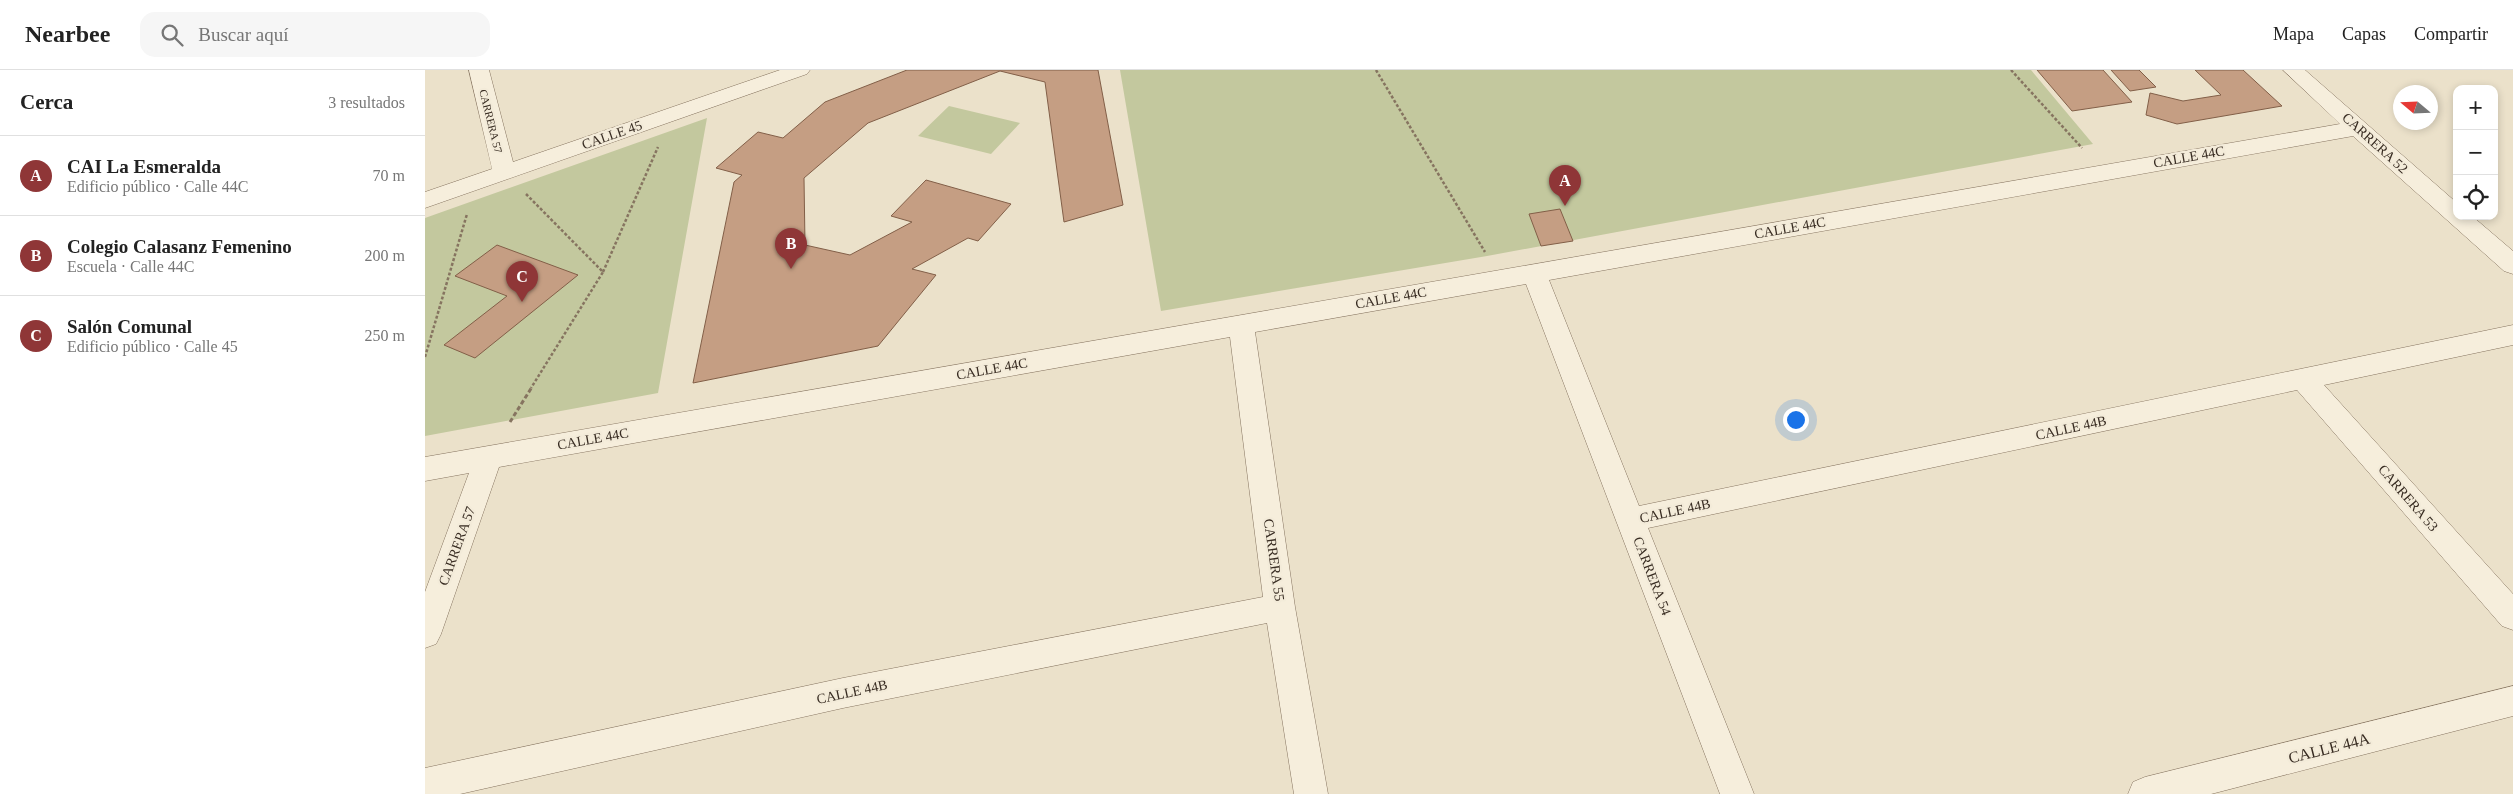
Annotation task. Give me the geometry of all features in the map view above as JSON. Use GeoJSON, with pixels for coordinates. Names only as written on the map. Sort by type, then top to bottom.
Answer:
{"type":"FeatureCollection","features":[{"type":"Feature","properties":{"kind":"street","name":"CARRERA 57"},"geometry":{"type":"LineString","coordinates":[[479,70],[504,173]]}},
{"type":"Feature","properties":{"kind":"street","name":"CALLE 45"},"geometry":{"type":"LineString","coordinates":[[425,200],[800,70]]}},
{"type":"Feature","properties":{"kind":"street","name":"CARRERA 52"},"geometry":{"type":"LineString","coordinates":[[2293,70],[2453,212]]}},
{"type":"Feature","properties":{"kind":"street","name":"CALLE 44C"},"geometry":{"type":"LineString","coordinates":[[425,469],[2357,128]]}},
{"type":"Feature","properties":{"kind":"street","name":"CARRERA 52"},"geometry":{"type":"LineString","coordinates":[[2462,220],[2513,265]]}},
{"type":"Feature","properties":{"kind":"street","name":"CARRERA 54"},"geometry":{"type":"LineString","coordinates":[[1534,273],[1737,794]]}},
{"type":"Feature","properties":{"kind":"street","name":"CARRERA 55"},"geometry":{"type":"LineString","coordinates":[[1241,325],[1280,607],[1311,794]]}},
{"type":"Feature","properties":{"kind":"street","name":"CALLE 44B"},"geometry":{"type":"LineString","coordinates":[[1630,520],[2513,335]]}},
{"type":"Feature","properties":{"kind":"street","name":"CARRERA 53"},"geometry":{"type":"LineString","coordinates":[[2303,379],[2513,616]]}},
{"type":"Feature","properties":{"kind":"street","name":"CARRERA 57"},"geometry":{"type":"LineString","coordinates":[[425,634],[488,458]]}},
{"type":"Feature","properties":{"kind":"street","name":"CALLE 44B"},"geometry":{"type":"LineString","coordinates":[[425,785],[843,693],[1280,607]]}},
{"type":"Feature","properties":{"kind":"street","name":"CALLE 44A"},"geometry":{"type":"LineString","coordinates":[[2145,794],[2513,702]]}},
{"type":"Feature","properties":{"kind":"path"},"geometry":{"type":"LineString","coordinates":[[1376,70],[1487,256],[1498,280]]}},
{"type":"Feature","properties":{"kind":"path"},"geometry":{"type":"LineString","coordinates":[[2011,70],[2105,172]]}},
{"type":"Feature","properties":{"kind":"path"},"geometry":{"type":"LineString","coordinates":[[488,458],[603,272],[672,114]]}},
{"type":"Feature","properties":{"kind":"path"},"geometry":{"type":"LineString","coordinates":[[504,173],[603,272]]}},
{"type":"Feature","properties":{"kind":"path"},"geometry":{"type":"LineString","coordinates":[[425,357],[477,182]]}},
{"type":"Feature","properties":{"kind":"green space"},"geometry":{"type":"Polygon","coordinates":[[[1120,70],[2031,70],[2093,144],[1487,256],[1161,311],[1120,70]]]}},
{"type":"Feature","properties":{"kind":"green space"},"geometry":{"type":"Polygon","coordinates":[[[949,106],[1020,123],[991,154],[918,136],[949,106]]]}},
{"type":"Feature","properties":{"kind":"green space"},"geometry":{"type":"Polygon","coordinates":[[[707,118],[658,393],[425,436],[425,218],[707,118]]]}},
{"type":"Feature","properties":{"kind":"building"},"geometry":{"type":"Polygon","coordinates":[[[907,70],[1098,70],[1123,205],[1064,222],[1045,82],[1000,71],[868,123],[804,178],[805,245],[850,255],[912,222],[891,216],[926,180],[1011,204],[978,241],[968,238],[912,269],[936,275],[878,346],[693,383],[734,182],[742,175],[716,168],[758,132],[783,138],[825,102],[907,70]]]}},
{"type":"Feature","properties":{"kind":"building"},"geometry":{"type":"Polygon","coordinates":[[[2037,70],[2103,70],[2132,102],[2072,111],[2037,70]]]}},
{"type":"Feature","properties":{"kind":"building"},"geometry":{"type":"Polygon","coordinates":[[[2111,70],[2139,70],[2156,87],[2130,91],[2111,70]]]}},
{"type":"Feature","properties":{"kind":"building"},"geometry":{"type":"Polygon","coordinates":[[[2195,70],[2243,70],[2282,106],[2177,124],[2146,115],[2150,93],[2183,101],[2221,95],[2195,70]]]}},
{"type":"Feature","properties":{"kind":"building"},"geometry":{"type":"Polygon","coordinates":[[[1560,209],[1573,241],[1541,246],[1529,214],[1560,209]]]}},
{"type":"Feature","properties":{"kind":"building"},"geometry":{"type":"Polygon","coordinates":[[[497,245],[578,275],[475,358],[444,345],[507,296],[455,276],[497,245]]]}},
{"type":"Feature","properties":{"kind":"place","name":"CAI La Esmeralda"},"geometry":{"type":"Point","coordinates":[1565,206]}},
{"type":"Feature","properties":{"kind":"place","name":"Colegio Calasanz Femenino"},"geometry":{"type":"Point","coordinates":[791,269]}},
{"type":"Feature","properties":{"kind":"place","name":"Salón Comunal"},"geometry":{"type":"Point","coordinates":[522,302]}}]}
